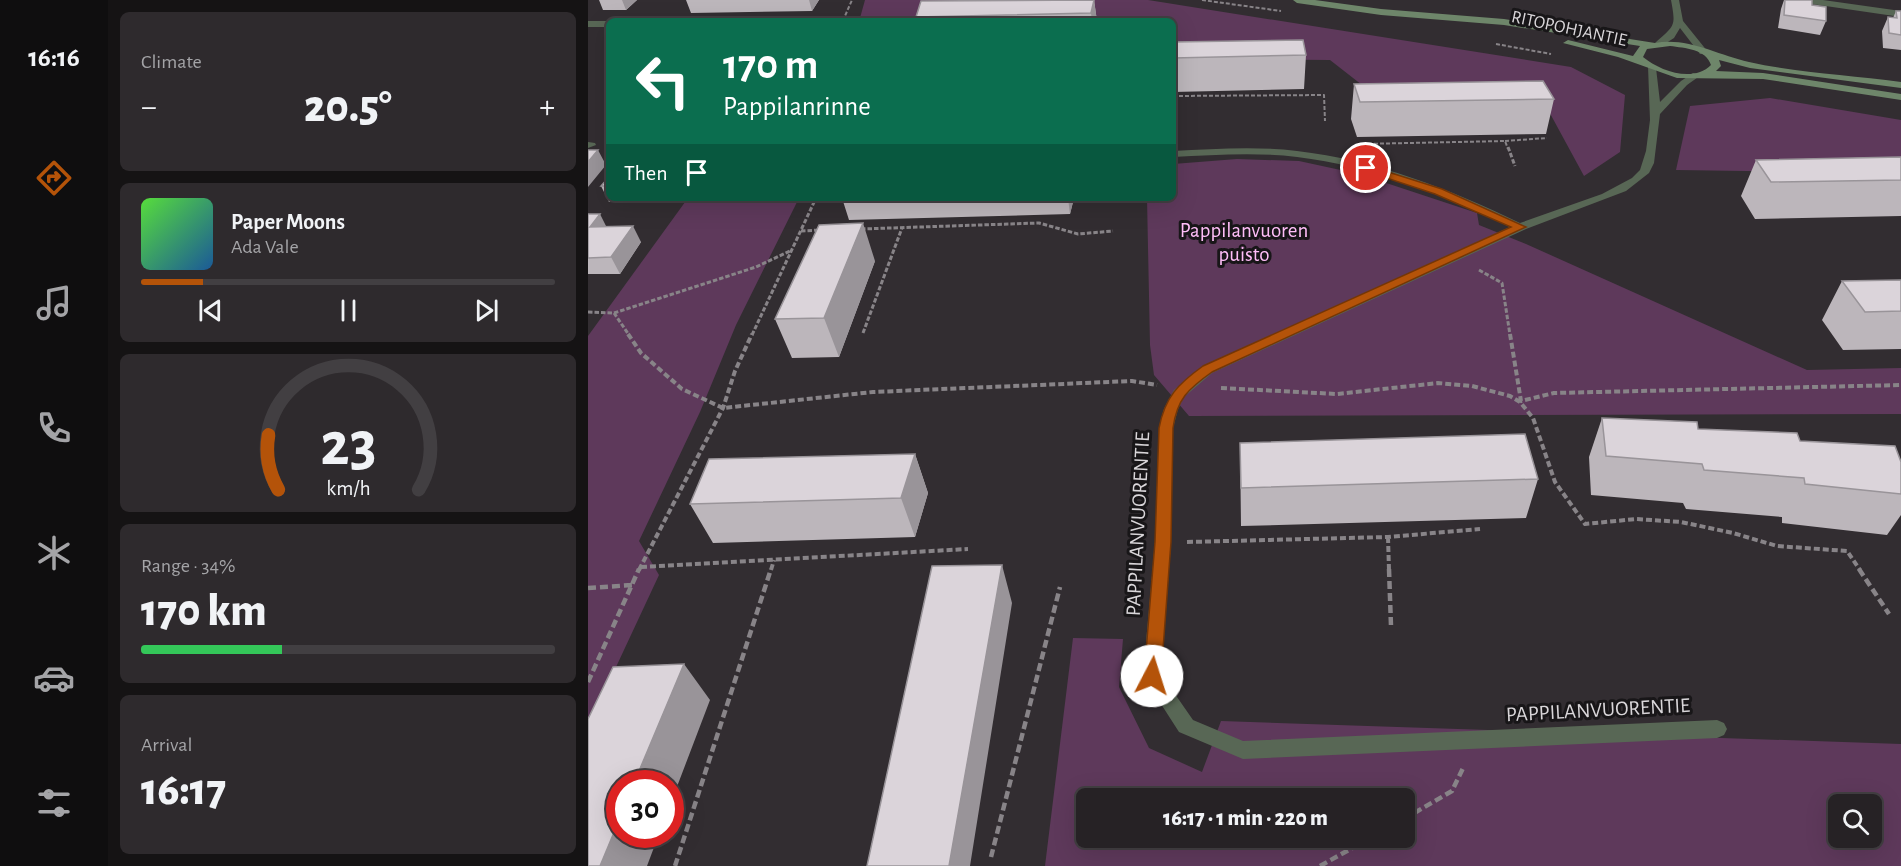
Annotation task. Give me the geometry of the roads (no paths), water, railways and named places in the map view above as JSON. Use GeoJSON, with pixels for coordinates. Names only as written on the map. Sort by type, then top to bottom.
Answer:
{"type":"FeatureCollection","features":[{"type":"Feature","properties":{"kind":"main road","name":"RITOPOHJANTIE"},"geometry":{"type":"LineString","coordinates":[[1297,0],[1604,50],[1670,74],[1701,74]]}},
{"type":"Feature","properties":{"kind":"main road","name":"RITOPOHJANTIE"},"geometry":{"type":"LineString","coordinates":[[1381,12],[1504,22],[1610,40],[1682,44],[1705,53]]}},
{"type":"Feature","properties":{"kind":"main road"},"geometry":{"type":"LineString","coordinates":[[1647,66],[1638,58],[1640,49],[1656,44]]}},
{"type":"Feature","properties":{"kind":"main road"},"geometry":{"type":"LineString","coordinates":[[1701,74],[1716,66],[1715,61],[1705,53]]}},
{"type":"Feature","properties":{"kind":"main road"},"geometry":{"type":"LineString","coordinates":[[1705,53],[1750,64],[1901,85]]}},
{"type":"Feature","properties":{"kind":"main road"},"geometry":{"type":"LineString","coordinates":[[1701,74],[1763,76],[1901,97]]}},
{"type":"Feature","properties":{"kind":"street"},"geometry":{"type":"LineString","coordinates":[[1675,0],[1679,21],[1705,53]]}},
{"type":"Feature","properties":{"kind":"street"},"geometry":{"type":"LineString","coordinates":[[1805,0],[1901,14]]}},
{"type":"Feature","properties":{"kind":"street"},"geometry":{"type":"LineString","coordinates":[[1656,44],[1671,36],[1679,21]]}},
{"type":"Feature","properties":{"kind":"street"},"geometry":{"type":"LineString","coordinates":[[588,24],[606,24]]}},
{"type":"Feature","properties":{"kind":"street","name":"PAPPILANVUORENTIE"},"geometry":{"type":"LineString","coordinates":[[1647,66],[1653,75],[1652,158],[1639,177],[1629,185],[1520,227],[1207,369],[1185,385],[1169,409],[1166,428],[1163,542],[1152,676],[1186,726],[1243,750],[1718,729]]}},
{"type":"Feature","properties":{"kind":"street"},"geometry":{"type":"LineString","coordinates":[[1654,114],[1684,83],[1701,74]]}},
{"type":"Feature","properties":{"kind":"street"},"geometry":{"type":"LineString","coordinates":[[1176,154],[1234,152],[1298,154],[1366,168],[1439,192],[1520,227]]}},
{"type":"Feature","properties":{"kind":"park label","name":"Pappilanvuoren puisto"},"geometry":{"type":"Point","coordinates":[1244,242]}}]}
